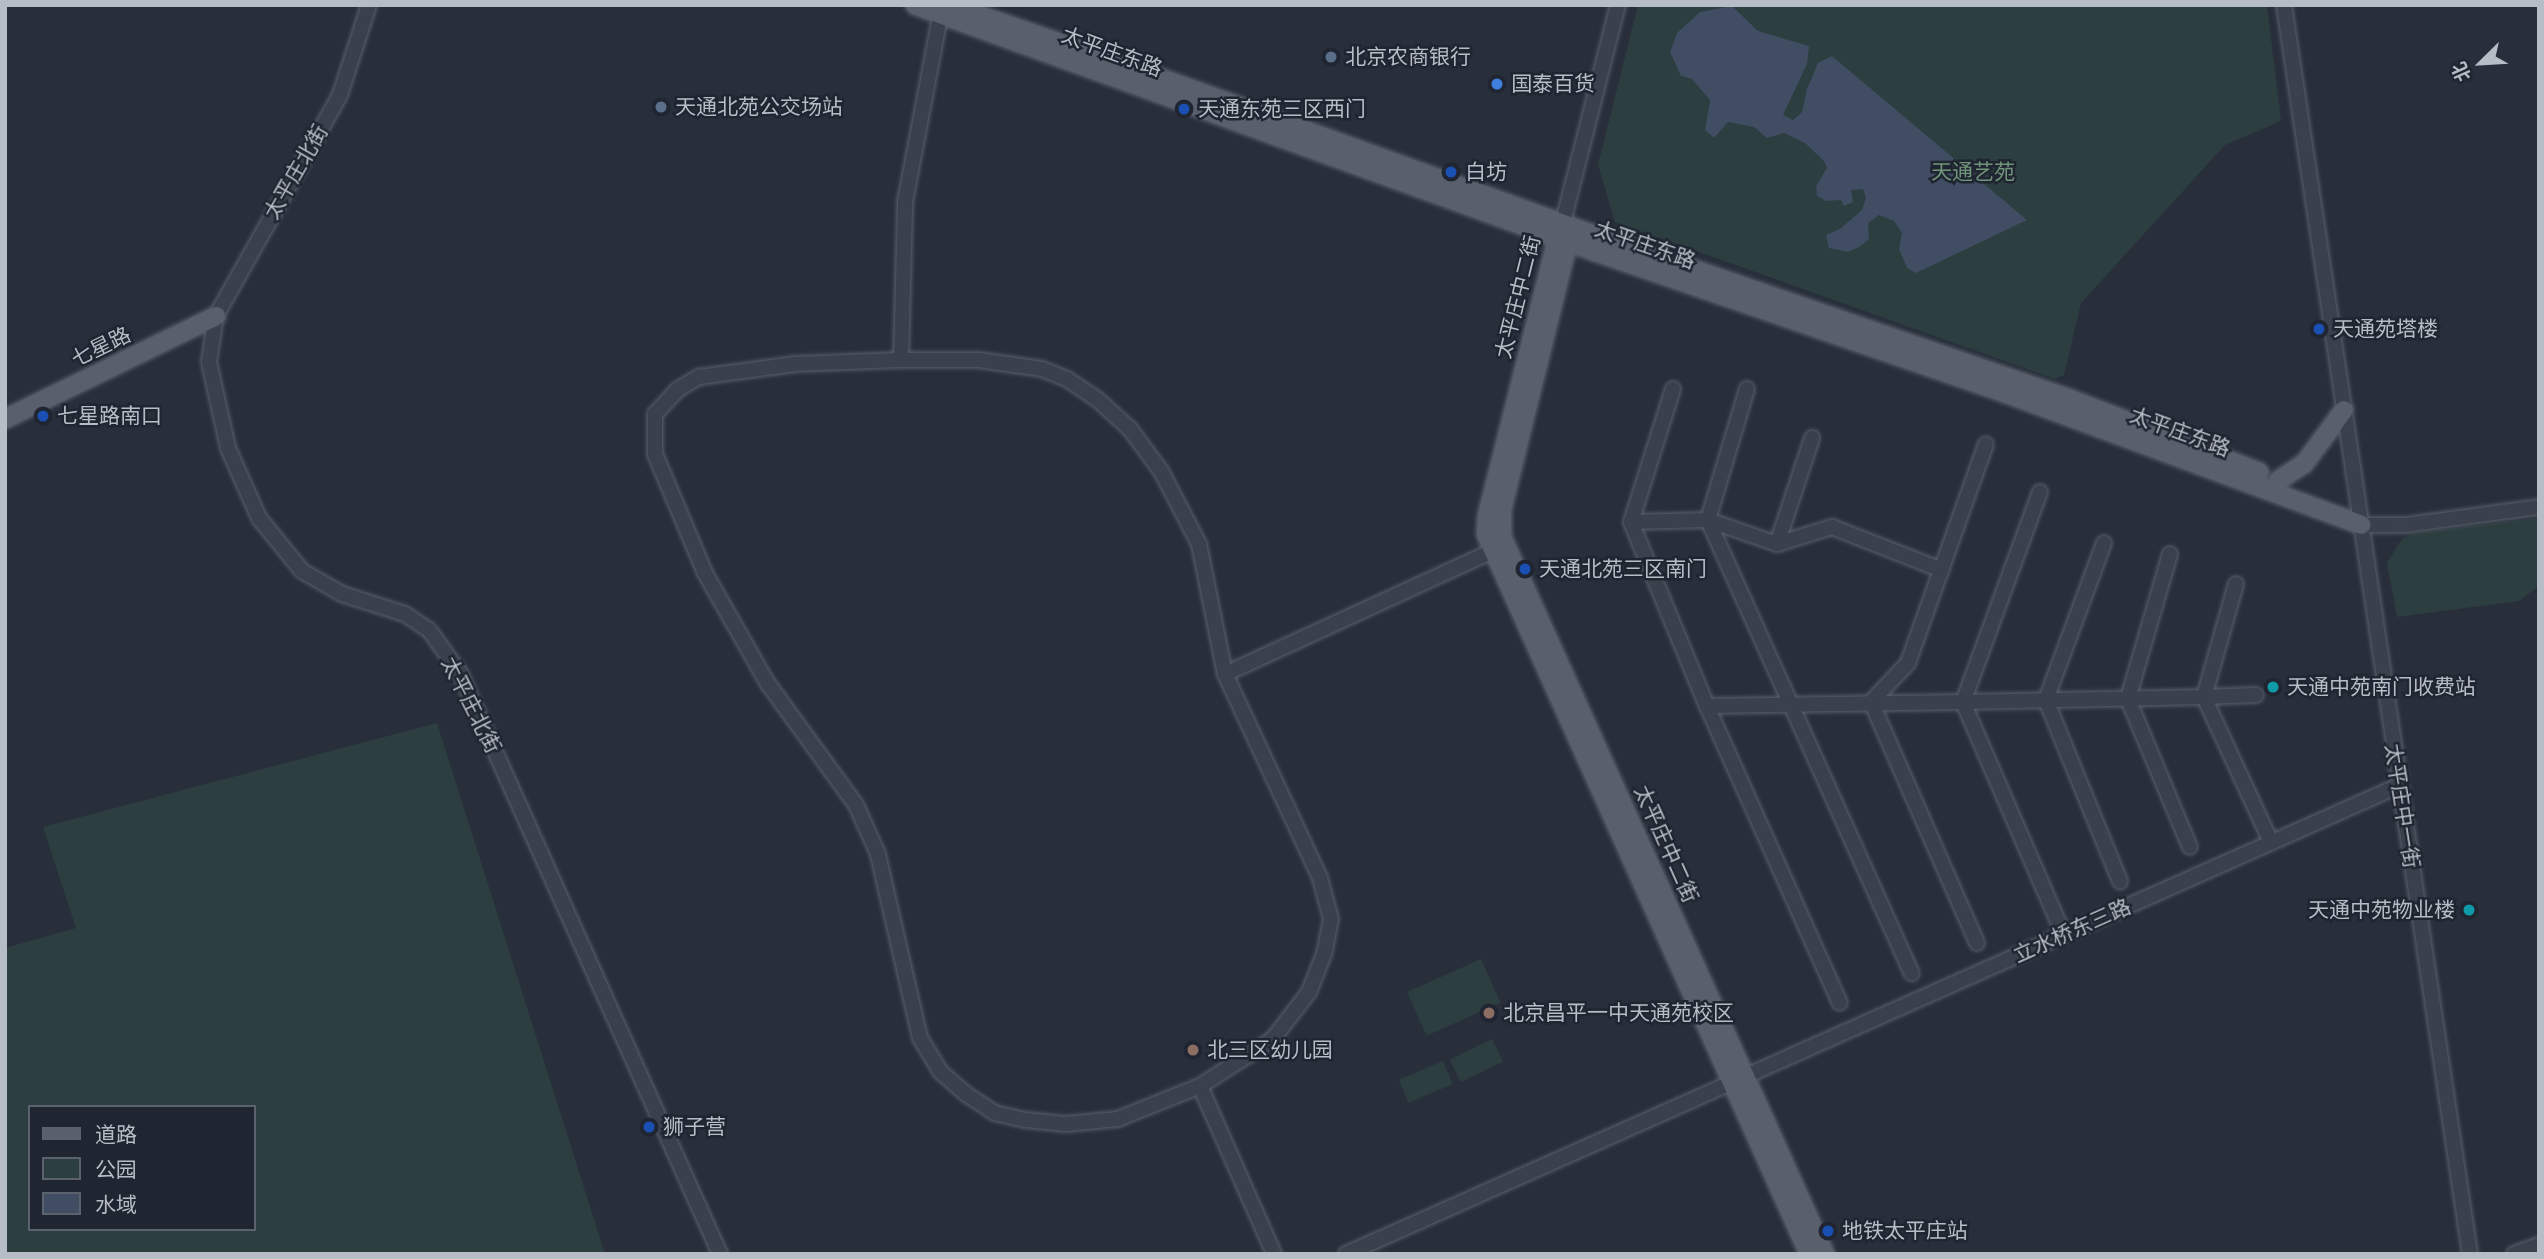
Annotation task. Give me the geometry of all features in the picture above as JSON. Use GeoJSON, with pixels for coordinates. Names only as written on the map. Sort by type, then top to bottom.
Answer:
{"type":"FeatureCollection","features":[{"type":"Feature","properties":{"kind":"main road","name":"太平庄东路"},"geometry":{"type":"LineString","coordinates":[[915,5],[945,9],[2361,524]]}},
{"type":"Feature","properties":{"kind":"main road","name":"太平庄东路"},"geometry":{"type":"LineString","coordinates":[[1562,233],[2067,398],[2333,501],[2361,524]]}},
{"type":"Feature","properties":{"kind":"main road","name":"太平庄中二街"},"geometry":{"type":"LineString","coordinates":[[1562,233],[1487,517],[1486,534],[1498,549],[1739,1078],[1825,1254]]}},
{"type":"Feature","properties":{"kind":"main road","name":"七星路"},"geometry":{"type":"LineString","coordinates":[[5,419],[216,316]]}},
{"type":"Feature","properties":{"kind":"main road"},"geometry":{"type":"LineString","coordinates":[[2279,480],[2304,464],[2344,410]]}},
{"type":"Feature","properties":{"kind":"main road","name":"太平庄中二街"},"geometry":{"type":"LineString","coordinates":[[1739,1078],[1810,1254]]}},
{"type":"Feature","properties":{"kind":"street","name":"太平庄北街"},"geometry":{"type":"LineString","coordinates":[[369,5],[340,95],[216,316],[209,362],[228,448],[259,519],[302,571],[342,594],[405,614],[429,629],[460,673],[720,1254]]}},
{"type":"Feature","properties":{"kind":"street"},"geometry":{"type":"LineString","coordinates":[[1562,233],[1618,5]]}},
{"type":"Feature","properties":{"kind":"street","name":"太平庄中一街"},"geometry":{"type":"LineString","coordinates":[[2284,5],[2398,786],[2470,1254]]}},
{"type":"Feature","properties":{"kind":"street"},"geometry":{"type":"LineString","coordinates":[[901,360],[905,202],[945,9]]}},
{"type":"Feature","properties":{"kind":"street"},"geometry":{"type":"LineString","coordinates":[[901,360],[979,360],[1041,369],[1067,379],[1097,399],[1130,429],[1161,471],[1199,544],[1226,674],[1320,878],[1331,919],[1324,954],[1309,992],[1273,1040],[1200,1086],[1118,1119],[1066,1124],[995,1113],[965,1094],[940,1071],[920,1038],[878,854],[856,805],[762,673],[705,573],[654,454],[655,414],[677,390],[699,377],[795,364],[901,360]]}},
{"type":"Feature","properties":{"kind":"street"},"geometry":{"type":"LineString","coordinates":[[1673,389],[1631,522],[1707,706],[1840,1003]]}},
{"type":"Feature","properties":{"kind":"street"},"geometry":{"type":"LineString","coordinates":[[1747,389],[1708,520],[1912,973]]}},
{"type":"Feature","properties":{"kind":"street"},"geometry":{"type":"LineString","coordinates":[[1777,544],[1812,438]]}},
{"type":"Feature","properties":{"kind":"street"},"geometry":{"type":"LineString","coordinates":[[1871,702],[1908,663],[1986,444]]}},
{"type":"Feature","properties":{"kind":"street"},"geometry":{"type":"LineString","coordinates":[[2040,492],[1963,702],[2064,935]]}},
{"type":"Feature","properties":{"kind":"street","name":"太平庄东路"},"geometry":{"type":"LineString","coordinates":[[2361,524],[2406,525],[2539,507]]}},
{"type":"Feature","properties":{"kind":"street"},"geometry":{"type":"LineString","coordinates":[[1631,522],[1708,520],[1777,544],[1832,527],[1942,570]]}},
{"type":"Feature","properties":{"kind":"street"},"geometry":{"type":"LineString","coordinates":[[2104,543],[2046,700],[2120,881]]}},
{"type":"Feature","properties":{"kind":"street"},"geometry":{"type":"LineString","coordinates":[[1226,674],[1498,549]]}},
{"type":"Feature","properties":{"kind":"street"},"geometry":{"type":"LineString","coordinates":[[2170,554],[2128,699],[2190,847]]}},
{"type":"Feature","properties":{"kind":"street"},"geometry":{"type":"LineString","coordinates":[[2236,584],[2204,697],[2272,842]]}},
{"type":"Feature","properties":{"kind":"street"},"geometry":{"type":"LineString","coordinates":[[1707,706],[2256,695]]}},
{"type":"Feature","properties":{"kind":"street"},"geometry":{"type":"LineString","coordinates":[[1871,702],[1977,943]]}},
{"type":"Feature","properties":{"kind":"street","name":"立水桥东三路"},"geometry":{"type":"LineString","coordinates":[[1346,1254],[2398,786]]}},
{"type":"Feature","properties":{"kind":"street"},"geometry":{"type":"LineString","coordinates":[[1200,1086],[1274,1254]]}},
{"type":"Feature","properties":{"kind":"street"},"geometry":{"type":"LineString","coordinates":[[2515,1254],[2539,1245]]}},
{"type":"Feature","properties":{"kind":"green space","name":"天通艺苑"},"geometry":{"type":"Polygon","coordinates":[[[1638,5],[2267,5],[2281,121],[2225,145],[2081,303],[2064,375],[2055,379],[1615,222],[1598,165],[1638,5]]]}},
{"type":"Feature","properties":{"kind":"green space"},"geometry":{"type":"Polygon","coordinates":[[[2539,518],[2539,586],[2519,601],[2397,617],[2387,563],[2402,539],[2413,533],[2539,518]]]}},
{"type":"Feature","properties":{"kind":"green space"},"geometry":{"type":"Polygon","coordinates":[[[437,723],[605,1254],[5,1254],[5,948],[76,928],[43,827],[437,723]]]}},
{"type":"Feature","properties":{"kind":"green space"},"geometry":{"type":"Polygon","coordinates":[[[1481,959],[1501,1003],[1427,1036],[1407,992],[1481,959]]]}},
{"type":"Feature","properties":{"kind":"green space"},"geometry":{"type":"Polygon","coordinates":[[[1492,1039],[1503,1061],[1461,1082],[1450,1060],[1492,1039]]]}},
{"type":"Feature","properties":{"kind":"green space"},"geometry":{"type":"Polygon","coordinates":[[[1443,1061],[1453,1084],[1409,1103],[1399,1080],[1443,1061]]]}},
{"type":"Feature","properties":{"kind":"water"},"geometry":{"type":"Polygon","coordinates":[[[1732,6],[1758,31],[1809,46],[1807,64],[1783,115],[1793,120],[1802,112],[1807,89],[1818,63],[1832,56],[2027,220],[1916,273],[1907,268],[1899,249],[1902,233],[1894,221],[1879,215],[1868,223],[1869,239],[1859,247],[1848,252],[1829,248],[1826,235],[1840,229],[1862,210],[1866,198],[1863,189],[1851,190],[1853,202],[1844,206],[1841,200],[1826,201],[1817,196],[1816,186],[1827,168],[1824,161],[1805,143],[1784,133],[1767,138],[1754,127],[1728,122],[1714,138],[1705,130],[1710,100],[1692,79],[1681,76],[1670,52],[1677,33],[1700,12],[1732,6]]]}},
{"type":"Feature","properties":{"kind":"place","name":"北京农商银行"},"geometry":{"type":"Point","coordinates":[1331,57]}},
{"type":"Feature","properties":{"kind":"place","name":"国泰百货"},"geometry":{"type":"Point","coordinates":[1497,84]}},
{"type":"Feature","properties":{"kind":"place","name":"天通北苑公交场站"},"geometry":{"type":"Point","coordinates":[661,107]}},
{"type":"Feature","properties":{"kind":"place","name":"天通东苑三区西门"},"geometry":{"type":"Point","coordinates":[1184,109]}},
{"type":"Feature","properties":{"kind":"place","name":"白坊"},"geometry":{"type":"Point","coordinates":[1451,172]}},
{"type":"Feature","properties":{"kind":"place","name":"天通苑塔楼"},"geometry":{"type":"Point","coordinates":[2319,329]}},
{"type":"Feature","properties":{"kind":"place","name":"七星路南口"},"geometry":{"type":"Point","coordinates":[43,416]}},
{"type":"Feature","properties":{"kind":"place","name":"天通北苑三区南门"},"geometry":{"type":"Point","coordinates":[1525,569]}},
{"type":"Feature","properties":{"kind":"place","name":"天通中苑南门收费站"},"geometry":{"type":"Point","coordinates":[2273,687]}},
{"type":"Feature","properties":{"kind":"place","name":"天通中苑物业楼"},"geometry":{"type":"Point","coordinates":[2469,910]}},
{"type":"Feature","properties":{"kind":"place","name":"北京昌平一中天通苑校区"},"geometry":{"type":"Point","coordinates":[1489,1013]}},
{"type":"Feature","properties":{"kind":"place","name":"北三区幼儿园"},"geometry":{"type":"Point","coordinates":[1193,1050]}},
{"type":"Feature","properties":{"kind":"place","name":"狮子营"},"geometry":{"type":"Point","coordinates":[649,1127]}},
{"type":"Feature","properties":{"kind":"place","name":"地铁太平庄站"},"geometry":{"type":"Point","coordinates":[1828,1231]}}]}
